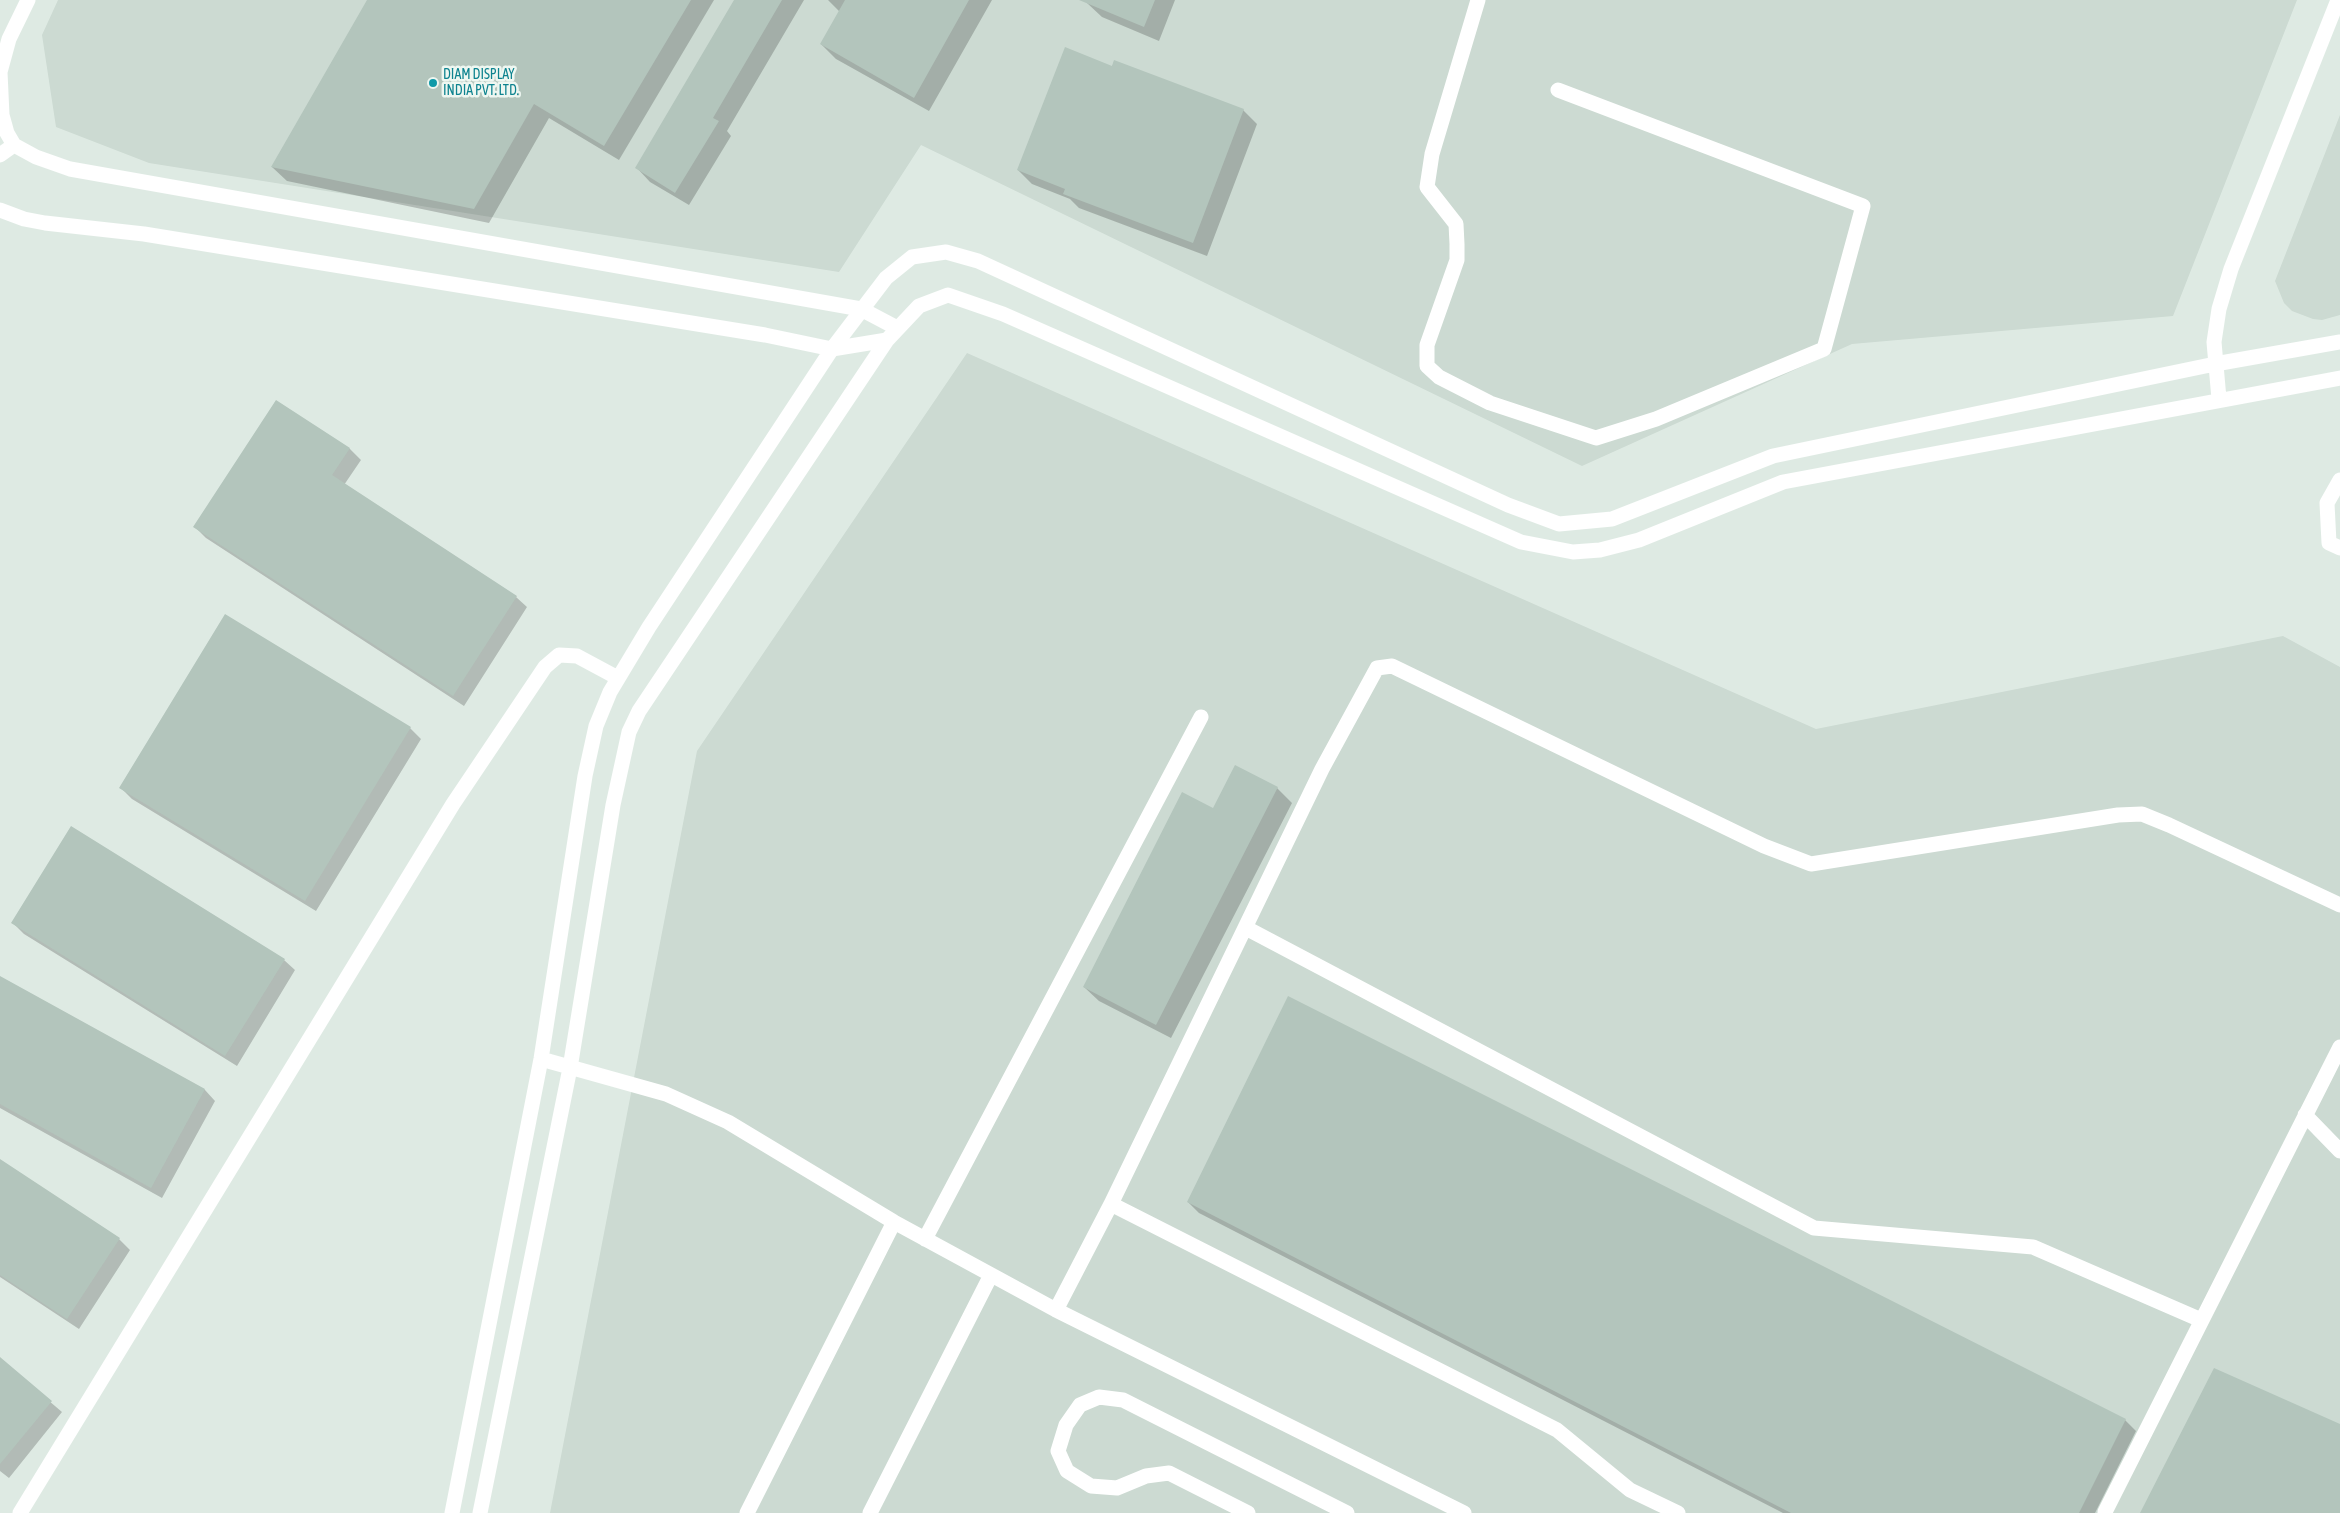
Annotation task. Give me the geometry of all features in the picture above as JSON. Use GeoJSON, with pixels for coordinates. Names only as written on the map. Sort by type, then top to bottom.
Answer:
{"type":"FeatureCollection","features":[{"type":"Feature","properties":{"kind":"street"},"geometry":{"type":"LineString","coordinates":[[28,0],[9,39],[0,72],[2,115],[6,132],[14,145],[36,157],[70,169],[861,309],[892,334]]}},
{"type":"Feature","properties":{"kind":"street"},"geometry":{"type":"LineString","coordinates":[[1478,0],[1432,154],[1427,187],[1456,224],[1457,244],[1457,260],[1427,345],[1427,366],[1439,378],[1490,403],[1596,438],[1656,419],[1824,350],[1863,206],[1558,90]]}},
{"type":"Feature","properties":{"kind":"street"},"geometry":{"type":"LineString","coordinates":[[2219,399],[2214,342],[2219,309],[2228,278],[2338,0]]}},
{"type":"Feature","properties":{"kind":"street"},"geometry":{"type":"LineString","coordinates":[[0,155],[14,145]]}},
{"type":"Feature","properties":{"kind":"street"},"geometry":{"type":"LineString","coordinates":[[0,210],[45,224],[144,234],[765,335],[832,349],[892,334]]}},
{"type":"Feature","properties":{"kind":"street"},"geometry":{"type":"LineString","coordinates":[[452,1513],[541,1059],[585,776],[596,726],[610,692],[649,626],[832,349],[886,278],[912,257],[946,252],[978,261],[1508,505],[1559,524],[1612,519],[1773,456],[2215,364],[2340,342]]}},
{"type":"Feature","properties":{"kind":"street"},"geometry":{"type":"LineString","coordinates":[[480,1513],[570,1068],[613,805],[632,725],[639,711],[892,334],[919,306],[948,295],[1003,314],[1521,542],[1573,552],[1600,550],[1639,540],[1783,482],[2219,399],[2340,378]]}},
{"type":"Feature","properties":{"kind":"street"},"geometry":{"type":"LineString","coordinates":[[2340,480],[2327,503],[2328,543],[2340,548]]}},
{"type":"Feature","properties":{"kind":"street"},"geometry":{"type":"LineString","coordinates":[[20,1513],[448,813],[545,667],[559,655],[577,656],[618,678]]}},
{"type":"Feature","properties":{"kind":"street"},"geometry":{"type":"LineString","coordinates":[[1056,1310],[1111,1204],[1322,769],[1378,668],[1392,666],[1764,846],[1811,864],[2118,815],[2142,814],[2340,905]]}},
{"type":"Feature","properties":{"kind":"street"},"geometry":{"type":"LineString","coordinates":[[925,1238],[1201,717]]}},
{"type":"Feature","properties":{"kind":"street"},"geometry":{"type":"LineString","coordinates":[[1246,928],[1814,1228],[2033,1247],[2202,1320]]}},
{"type":"Feature","properties":{"kind":"street"},"geometry":{"type":"LineString","coordinates":[[2105,1512],[2340,1047]]}},
{"type":"Feature","properties":{"kind":"street"},"geometry":{"type":"LineString","coordinates":[[541,1059],[666,1094],[728,1122],[894,1222],[1056,1310],[1464,1513]]}},
{"type":"Feature","properties":{"kind":"street"},"geometry":{"type":"LineString","coordinates":[[2305,1115],[2340,1151]]}},
{"type":"Feature","properties":{"kind":"street"},"geometry":{"type":"LineString","coordinates":[[1111,1204],[1557,1430],[1630,1490],[1678,1513]]}},
{"type":"Feature","properties":{"kind":"street"},"geometry":{"type":"LineString","coordinates":[[747,1513],[894,1222]]}},
{"type":"Feature","properties":{"kind":"street"},"geometry":{"type":"LineString","coordinates":[[870,1513],[991,1275]]}},
{"type":"Feature","properties":{"kind":"street"},"geometry":{"type":"LineString","coordinates":[[1248,1513],[1169,1473],[1146,1476],[1117,1488],[1091,1486],[1067,1471],[1058,1451],[1066,1425],[1080,1405],[1099,1397],[1123,1400],[1347,1513]]}},
{"type":"Feature","properties":{"kind":"shaded area"},"geometry":{"type":"Polygon","coordinates":[[[58,0],[2297,0],[2173,316],[1852,344],[1582,466],[921,145],[839,272],[149,163],[56,127],[42,35],[58,0]]]}},
{"type":"Feature","properties":{"kind":"shaded area"},"geometry":{"type":"Polygon","coordinates":[[[2340,115],[2340,315],[2322,320],[2313,319],[2292,311],[2284,303],[2275,281],[2340,115]]]}},
{"type":"Feature","properties":{"kind":"shaded area"},"geometry":{"type":"Polygon","coordinates":[[[967,353],[1816,729],[2283,636],[2340,667],[2340,1513],[550,1513],[697,751],[967,353]]]}},
{"type":"Feature","properties":{"kind":"building","name":"DIAM DISPLAY INDIA PVT. LTD."},"geometry":{"type":"Polygon","coordinates":[[[367,0],[691,0],[604,146],[534,104],[474,209],[271,167],[367,0]]]}},
{"type":"Feature","properties":{"kind":"building"},"geometry":{"type":"Polygon","coordinates":[[[734,0],[782,0],[713,118],[719,121],[675,193],[635,168],[734,0]]]}},
{"type":"Feature","properties":{"kind":"building"},"geometry":{"type":"Polygon","coordinates":[[[845,0],[969,0],[914,98],[820,44],[845,0]]]}},
{"type":"Feature","properties":{"kind":"building"},"geometry":{"type":"Polygon","coordinates":[[[1079,0],[1155,0],[1144,27],[1079,0]]]}},
{"type":"Feature","properties":{"kind":"building"},"geometry":{"type":"Polygon","coordinates":[[[1065,47],[1112,66],[1114,60],[1244,109],[1193,243],[1063,194],[1065,189],[1017,170],[1065,47]]]}},
{"type":"Feature","properties":{"kind":"building"},"geometry":{"type":"Polygon","coordinates":[[[276,400],[350,448],[332,475],[517,596],[453,696],[193,527],[276,400]]]}},
{"type":"Feature","properties":{"kind":"building"},"geometry":{"type":"Polygon","coordinates":[[[225,614],[411,727],[305,901],[119,788],[225,614]]]}},
{"type":"Feature","properties":{"kind":"building"},"geometry":{"type":"Polygon","coordinates":[[[1235,765],[1278,787],[1156,1025],[1083,987],[1182,792],[1213,808],[1235,765]]]}},
{"type":"Feature","properties":{"kind":"building"},"geometry":{"type":"Polygon","coordinates":[[[71,826],[285,959],[225,1056],[11,923],[71,826]]]}},
{"type":"Feature","properties":{"kind":"building"},"geometry":{"type":"Polygon","coordinates":[[[0,976],[205,1089],[151,1188],[0,1104],[0,976]]]}},
{"type":"Feature","properties":{"kind":"building"},"geometry":{"type":"Polygon","coordinates":[[[1288,996],[2126,1419],[2079,1513],[1791,1513],[1187,1202],[1288,996]]]}},
{"type":"Feature","properties":{"kind":"building"},"geometry":{"type":"Polygon","coordinates":[[[0,1159],[120,1238],[67,1319],[0,1275],[0,1159]]]}},
{"type":"Feature","properties":{"kind":"building"},"geometry":{"type":"Polygon","coordinates":[[[0,1357],[52,1401],[0,1464],[0,1357]]]}},
{"type":"Feature","properties":{"kind":"building"},"geometry":{"type":"Polygon","coordinates":[[[2214,1368],[2340,1424],[2340,1513],[2140,1513],[2214,1368]]]}},
{"type":"Feature","properties":{"kind":"place","name":"DIAM DISPLAY INDIA PVT. LTD."},"geometry":{"type":"Point","coordinates":[433,83]}}]}
